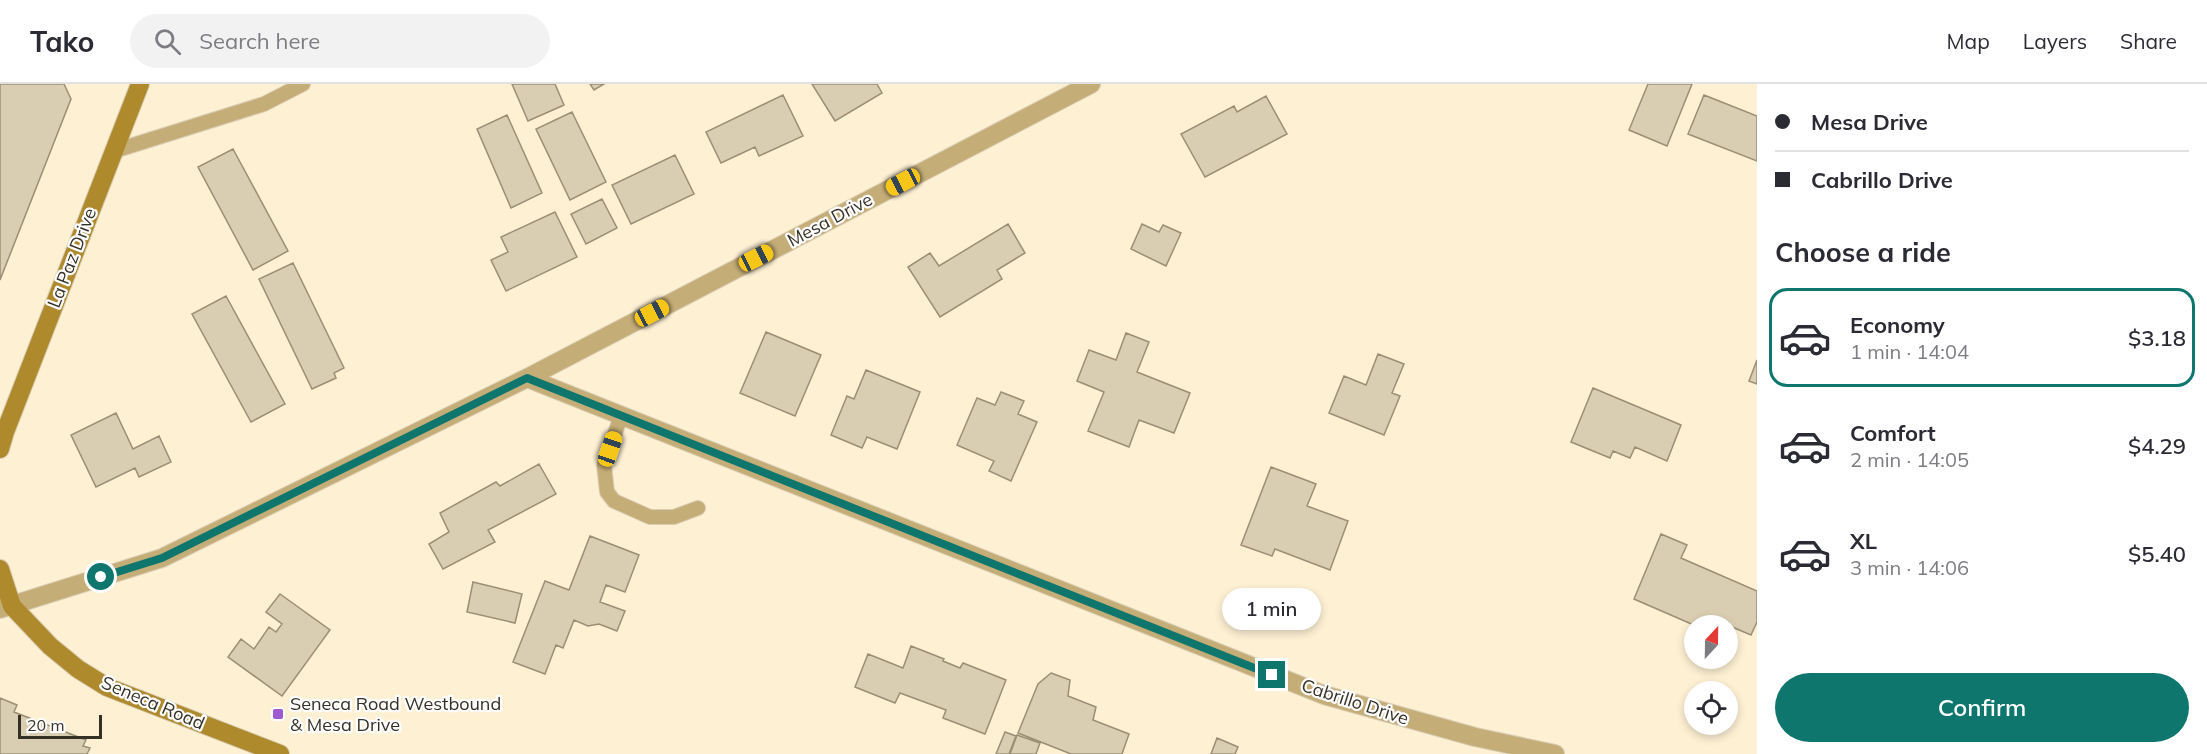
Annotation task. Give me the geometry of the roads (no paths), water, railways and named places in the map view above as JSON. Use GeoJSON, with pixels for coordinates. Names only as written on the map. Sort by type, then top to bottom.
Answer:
{"type":"FeatureCollection","features":[{"type":"Feature","properties":{"kind":"main road","name":"La Paz Drive"},"geometry":{"type":"LineString","coordinates":[[1,438],[140,84]]}},
{"type":"Feature","properties":{"kind":"main road"},"geometry":{"type":"LineString","coordinates":[[0,569],[6,608]]}},
{"type":"Feature","properties":{"kind":"main road","name":"Seneca Road"},"geometry":{"type":"LineString","coordinates":[[6,608],[78,669],[107,687],[280,754]]}},
{"type":"Feature","properties":{"kind":"street","name":"Mesa Drive"},"geometry":{"type":"LineString","coordinates":[[6,608],[162,558],[527,378],[1090,84]]}},
{"type":"Feature","properties":{"kind":"street","name":"Cabrillo Drive"},"geometry":{"type":"LineString","coordinates":[[527,378],[1324,694],[1433,726],[1555,754]]}},
{"type":"Feature","properties":{"kind":"lane"},"geometry":{"type":"LineString","coordinates":[[114,151],[264,104],[303,84]]}},
{"type":"Feature","properties":{"kind":"lane"},"geometry":{"type":"LineString","coordinates":[[621,416],[604,465],[607,492],[614,501],[650,517],[674,517],[698,508]]}},
{"type":"Feature","properties":{"kind":"place","name":"Seneca Road Westbound & Mesa Drive"},"geometry":{"type":"Point","coordinates":[278,714]}}]}
